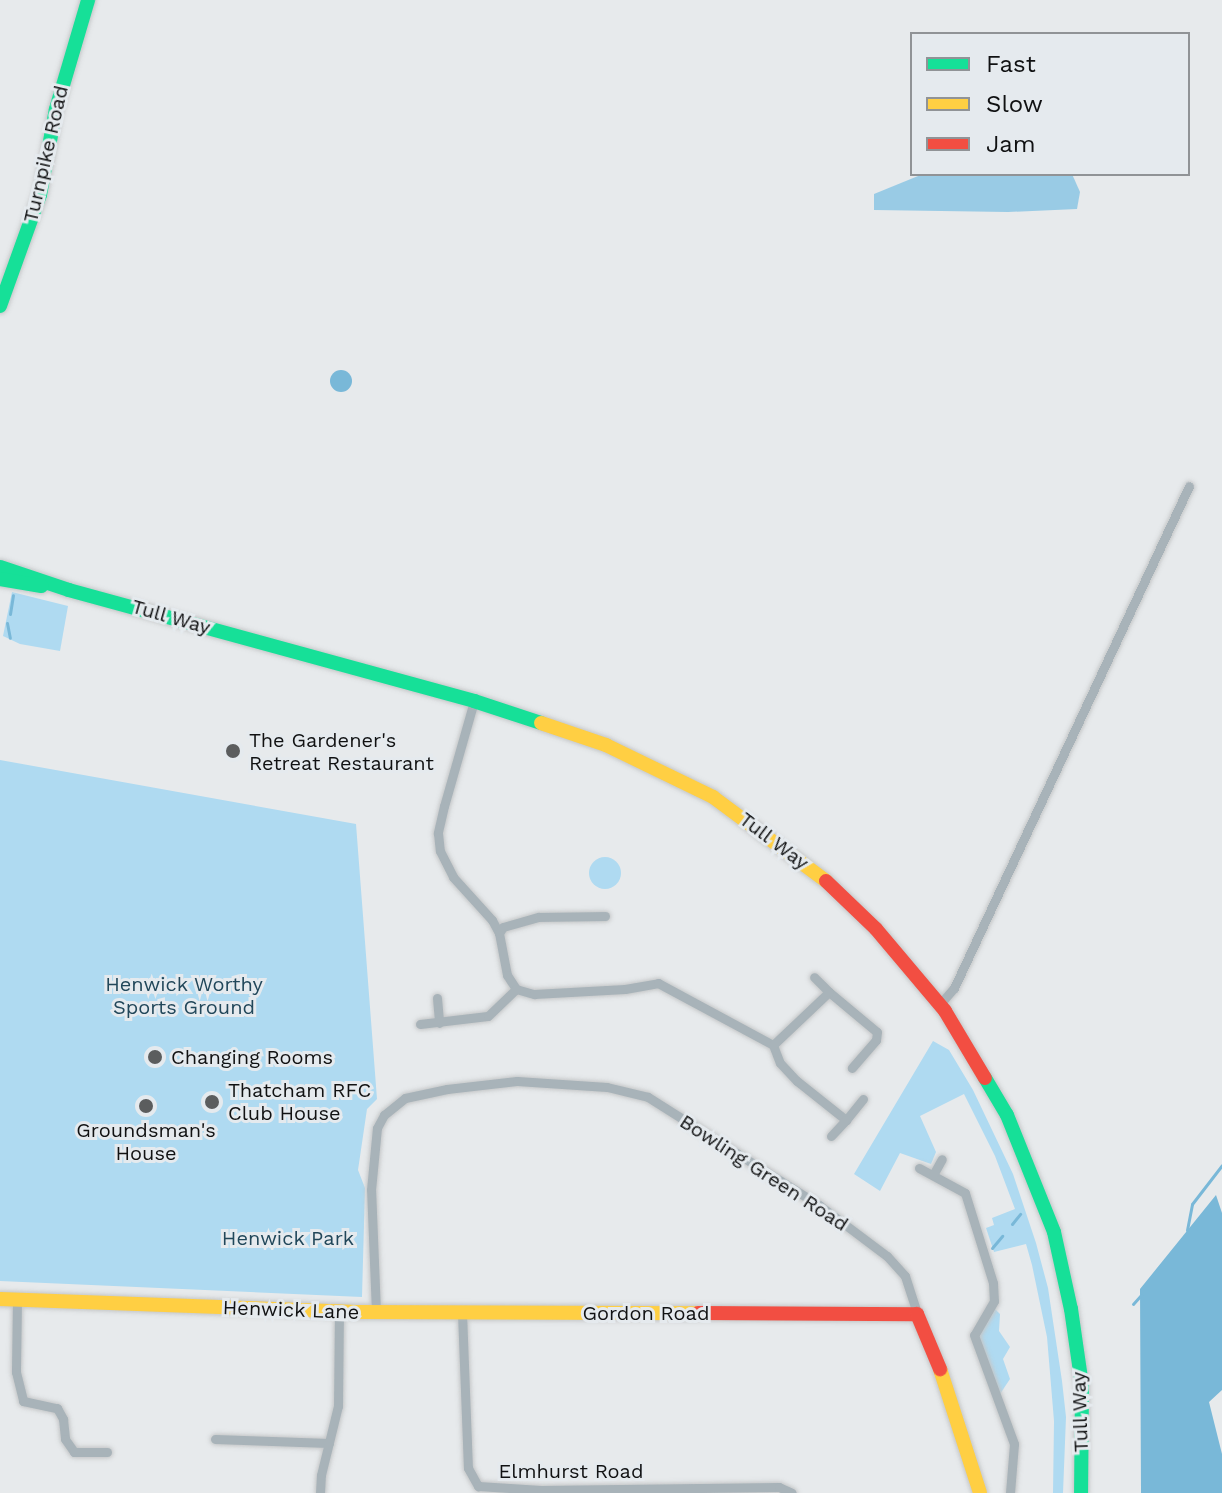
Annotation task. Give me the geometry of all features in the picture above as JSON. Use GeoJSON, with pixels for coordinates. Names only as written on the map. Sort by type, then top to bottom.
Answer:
{"type":"FeatureCollection","features":[{"type":"Feature","properties":{"kind":"street","name":"Turnpike Road"},"geometry":{"type":"LineString","coordinates":[[0,306],[40,195],[56,109],[88,0]]}},
{"type":"Feature","properties":{"kind":"street"},"geometry":{"type":"LineString","coordinates":[[940,1004],[954,988],[1189,486]]}},
{"type":"Feature","properties":{"kind":"street","name":"Tull Way"},"geometry":{"type":"LineString","coordinates":[[0,567],[69,590],[474,701],[621,751],[690,784],[738,813],[794,854],[855,907],[940,1004],[1007,1115],[1054,1232],[1071,1309],[1082,1385],[1081,1493]]}},
{"type":"Feature","properties":{"kind":"street","name":"Tull Way"},"geometry":{"type":"LineString","coordinates":[[0,579],[69,590]]}},
{"type":"Feature","properties":{"kind":"street"},"geometry":{"type":"LineString","coordinates":[[474,701],[444,806],[438,833],[440,851],[453,877],[483,906],[499,933],[507,975],[516,989],[534,994],[625,989],[658,983],[773,1045],[780,1063],[797,1081],[846,1120]]}},
{"type":"Feature","properties":{"kind":"street"},"geometry":{"type":"LineString","coordinates":[[499,933],[503,927],[539,917],[605,916]]}},
{"type":"Feature","properties":{"kind":"street"},"geometry":{"type":"LineString","coordinates":[[814,977],[877,1032],[876,1040],[852,1068]]}},
{"type":"Feature","properties":{"kind":"street"},"geometry":{"type":"LineString","coordinates":[[420,1024],[488,1016],[516,989]]}},
{"type":"Feature","properties":{"kind":"street"},"geometry":{"type":"LineString","coordinates":[[773,1045],[829,992]]}},
{"type":"Feature","properties":{"kind":"street"},"geometry":{"type":"LineString","coordinates":[[437,998],[439,1023]]}},
{"type":"Feature","properties":{"kind":"street","name":"Bowling Green Road"},"geometry":{"type":"LineString","coordinates":[[388,1110],[405,1098],[517,1081],[580,1084],[637,1093],[819,1205],[887,1256],[905,1276],[944,1380],[980,1493]]}},
{"type":"Feature","properties":{"kind":"street"},"geometry":{"type":"LineString","coordinates":[[831,1136],[863,1099]]}},
{"type":"Feature","properties":{"kind":"street","name":"Henwick Lane"},"geometry":{"type":"LineString","coordinates":[[0,1299],[376,1312],[371,1190],[377,1128],[388,1110]]}},
{"type":"Feature","properties":{"kind":"street"},"geometry":{"type":"LineString","coordinates":[[933,1175],[942,1159]]}},
{"type":"Feature","properties":{"kind":"street"},"geometry":{"type":"LineString","coordinates":[[919,1168],[967,1197],[995,1290],[993,1303],[974,1333],[1014,1444],[1010,1493]]}},
{"type":"Feature","properties":{"kind":"street"},"geometry":{"type":"LineString","coordinates":[[17,1299],[16,1372],[23,1401],[57,1408],[63,1419],[65,1439],[74,1452],[107,1452]]}},
{"type":"Feature","properties":{"kind":"street"},"geometry":{"type":"LineString","coordinates":[[320,1493],[339,1394],[339,1312]]}},
{"type":"Feature","properties":{"kind":"street","name":"Gordon Road"},"geometry":{"type":"LineString","coordinates":[[376,1312],[917,1314]]}},
{"type":"Feature","properties":{"kind":"street","name":"Elmhurst Road"},"geometry":{"type":"LineString","coordinates":[[462,1313],[470,1477],[485,1488],[541,1492],[779,1487],[792,1493]]}},
{"type":"Feature","properties":{"kind":"street"},"geometry":{"type":"LineString","coordinates":[[215,1439],[329,1443]]}},
{"type":"Feature","properties":{"kind":"green space"},"geometry":{"type":"Polygon","coordinates":[[[12,592],[68,606],[60,651],[20,644],[3,636],[12,592]]]}},
{"type":"Feature","properties":{"kind":"green space","name":"Henwick Worthy Sports Ground"},"geometry":{"type":"Polygon","coordinates":[[[0,760],[356,824],[377,1099],[367,1109],[358,1170],[365,1188],[362,1297],[0,1281],[0,760]]]}},
{"type":"Feature","properties":{"kind":"green space"},"geometry":{"type":"Polygon","coordinates":[[[605,857],[617,861],[621,873],[617,885],[605,889],[593,885],[589,873],[593,861],[605,857]]]}},
{"type":"Feature","properties":{"kind":"green space"},"geometry":{"type":"Polygon","coordinates":[[[933,1041],[949,1050],[973,1090],[1013,1174],[1036,1243],[1048,1288],[1066,1417],[1063,1493],[1053,1493],[1054,1421],[1047,1337],[1032,1265],[1026,1244],[994,1252],[986,1228],[994,1225],[992,1218],[1015,1209],[995,1156],[964,1094],[920,1116],[936,1152],[931,1164],[900,1153],[880,1191],[854,1174],[933,1041]]]}},
{"type":"Feature","properties":{"kind":"green space"},"geometry":{"type":"Polygon","coordinates":[[[995,1309],[1000,1314],[999,1331],[1010,1347],[1003,1359],[1010,1379],[1000,1394],[979,1336],[995,1309]]]}},
{"type":"Feature","properties":{"kind":"shaded area"},"geometry":{"type":"Polygon","coordinates":[[[918,176],[1073,176],[1080,192],[1077,209],[1008,212],[874,210],[874,194],[918,176]]]}},
{"type":"Feature","properties":{"kind":"shaded area"},"geometry":{"type":"Polygon","coordinates":[[[341,370],[349,373],[352,381],[349,389],[341,392],[333,389],[330,381],[333,373],[341,370]]]}},
{"type":"Feature","properties":{"kind":"shaded area"},"geometry":{"type":"Polygon","coordinates":[[[1216,1195],[1222,1213],[1222,1390],[1209,1402],[1222,1454],[1222,1493],[1141,1493],[1140,1289],[1216,1195]]]}},
{"type":"Feature","properties":{"kind":"waterway"},"geometry":{"type":"LineString","coordinates":[[10,614],[13,595]]}},
{"type":"Feature","properties":{"kind":"waterway"},"geometry":{"type":"LineString","coordinates":[[7,623],[10,638]]}},
{"type":"Feature","properties":{"kind":"waterway"},"geometry":{"type":"LineString","coordinates":[[1187,1230],[1192,1204],[1222,1165]]}},
{"type":"Feature","properties":{"kind":"waterway"},"geometry":{"type":"LineString","coordinates":[[1012,1224],[1020,1214]]}},
{"type":"Feature","properties":{"kind":"waterway"},"geometry":{"type":"LineString","coordinates":[[992,1248],[1002,1236]]}},
{"type":"Feature","properties":{"kind":"waterway"},"geometry":{"type":"LineString","coordinates":[[1133,1304],[1141,1295]]}},
{"type":"Feature","properties":{"kind":"traffic: fast"},"geometry":{"type":"LineString","coordinates":[[0,306],[40,195],[56,109],[88,0]]}},
{"type":"Feature","properties":{"kind":"traffic: fast"},"geometry":{"type":"LineString","coordinates":[[0,567],[69,590],[474,701],[541,723]]}},
{"type":"Feature","properties":{"kind":"traffic: fast"},"geometry":{"type":"LineString","coordinates":[[0,579],[41,586]]}},
{"type":"Feature","properties":{"kind":"traffic: fast"},"geometry":{"type":"LineString","coordinates":[[985,1078],[1007,1115],[1054,1232],[1071,1309],[1082,1385],[1081,1493]]}},
{"type":"Feature","properties":{"kind":"traffic: slow"},"geometry":{"type":"LineString","coordinates":[[541,723],[606,745],[713,797],[826,881]]}},
{"type":"Feature","properties":{"kind":"traffic: slow"},"geometry":{"type":"LineString","coordinates":[[0,1299],[357,1312],[698,1313]]}},
{"type":"Feature","properties":{"kind":"traffic: slow"},"geometry":{"type":"LineString","coordinates":[[940,1369],[980,1493]]}},
{"type":"Feature","properties":{"kind":"traffic: jam"},"geometry":{"type":"LineString","coordinates":[[826,881],[876,929],[945,1011],[985,1078]]}},
{"type":"Feature","properties":{"kind":"traffic: jam"},"geometry":{"type":"LineString","coordinates":[[698,1313],[917,1314],[940,1369]]}},
{"type":"Feature","properties":{"kind":"place","name":"The Gardener's Retreat Restaurant"},"geometry":{"type":"Point","coordinates":[233,751]}},
{"type":"Feature","properties":{"kind":"place","name":"Changing Rooms"},"geometry":{"type":"Point","coordinates":[155,1057]}},
{"type":"Feature","properties":{"kind":"place","name":"Thatcham RFC Club House"},"geometry":{"type":"Point","coordinates":[212,1102]}},
{"type":"Feature","properties":{"kind":"place","name":"Groundsman's House"},"geometry":{"type":"Point","coordinates":[146,1106]}},
{"type":"Feature","properties":{"kind":"park label","name":"Henwick Park"},"geometry":{"type":"Point","coordinates":[288,1238]}}]}
